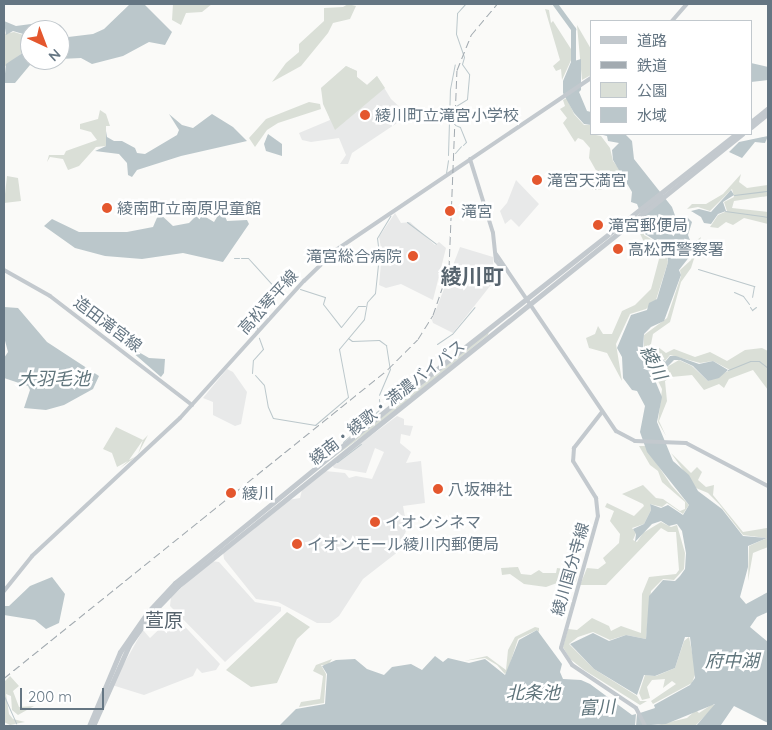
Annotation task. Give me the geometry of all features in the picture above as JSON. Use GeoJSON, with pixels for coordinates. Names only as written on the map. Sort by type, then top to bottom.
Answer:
{"type":"FeatureCollection","features":[{"type":"Feature","properties":{"kind":"highway"},"geometry":{"type":"LineString","coordinates":[[752,121],[768,108]]}},
{"type":"Feature","properties":{"kind":"highway"},"geometry":{"type":"LineString","coordinates":[[752,126],[768,113]]}},
{"type":"Feature","properties":{"kind":"highway","name":"綾南・綾歌・満濃バイパス"},"geometry":{"type":"LineString","coordinates":[[89,726],[129,645],[169,594],[220,549],[528,306],[735,135]]}},
{"type":"Feature","properties":{"kind":"highway","name":"綾南・綾歌・満濃バイパス"},"geometry":{"type":"LineString","coordinates":[[668,190],[741,135]]}},
{"type":"Feature","properties":{"kind":"highway","name":"綾南・綾歌・満濃バイパス"},"geometry":{"type":"LineString","coordinates":[[93,726],[94,718],[120,652],[166,592],[524,299],[632,219]]}},
{"type":"Feature","properties":{"kind":"main road"},"geometry":{"type":"LineString","coordinates":[[673,20],[687,4]]}},
{"type":"Feature","properties":{"kind":"main road","name":"高松琴平線"},"geometry":{"type":"LineString","coordinates":[[4,591],[32,556],[192,405],[293,292],[336,250],[590,79]]}},
{"type":"Feature","properties":{"kind":"main road"},"geometry":{"type":"LineString","coordinates":[[470,158],[493,233],[496,261],[508,274]]}},
{"type":"Feature","properties":{"kind":"main road"},"geometry":{"type":"LineString","coordinates":[[496,254],[528,306],[602,412],[621,434],[640,441],[686,443],[768,486]]}},
{"type":"Feature","properties":{"kind":"main road"},"geometry":{"type":"LineString","coordinates":[[496,269],[502,268]]}},
{"type":"Feature","properties":{"kind":"main road","name":"造田滝宮線"},"geometry":{"type":"LineString","coordinates":[[4,270],[68,309],[192,405]]}},
{"type":"Feature","properties":{"kind":"main road","name":"綾川国分寺線"},"geometry":{"type":"LineString","coordinates":[[602,412],[574,448],[574,464],[596,498],[598,516],[561,648],[572,665],[640,712],[645,726]]}},
{"type":"Feature","properties":{"kind":"shaded area","name":"綾川町立滝宮小学校"},"geometry":{"type":"Polygon","coordinates":[[[346,66],[357,71],[357,77],[367,85],[377,76],[391,99],[404,111],[400,121],[352,153],[348,164],[340,164],[346,155],[339,138],[311,142],[302,140],[299,133],[330,120],[321,88],[346,66]]]}},
{"type":"Feature","properties":{"kind":"shaded area"},"geometry":{"type":"Polygon","coordinates":[[[516,180],[539,204],[519,227],[511,219],[505,224],[500,211],[507,203],[516,180]]]}},
{"type":"Feature","properties":{"kind":"shaded area","name":"滝宮総合病院"},"geometry":{"type":"Polygon","coordinates":[[[395,213],[401,223],[410,222],[435,245],[439,242],[446,248],[433,300],[401,284],[386,288],[379,285],[382,253],[379,237],[395,213]]]}},
{"type":"Feature","properties":{"kind":"shaded area"},"geometry":{"type":"Polygon","coordinates":[[[460,247],[493,257],[494,281],[453,333],[433,323],[432,320],[460,247]]]}},
{"type":"Feature","properties":{"kind":"shaded area"},"geometry":{"type":"Polygon","coordinates":[[[227,369],[233,372],[247,392],[241,424],[235,426],[213,415],[213,402],[203,398],[227,369]]]}},
{"type":"Feature","properties":{"kind":"shaded area"},"geometry":{"type":"Polygon","coordinates":[[[397,416],[404,419],[404,425],[413,426],[410,436],[401,434],[400,443],[411,452],[406,463],[421,461],[425,503],[403,506],[407,528],[399,551],[363,579],[339,616],[330,623],[317,623],[278,602],[256,599],[224,559],[223,552],[288,500],[300,498],[302,490],[325,471],[345,473],[349,478],[356,476],[372,479],[384,452],[375,448],[366,473],[334,468],[332,465],[397,416]]]}},
{"type":"Feature","properties":{"kind":"shaded area"},"geometry":{"type":"Polygon","coordinates":[[[211,561],[219,562],[255,602],[281,607],[281,611],[225,662],[170,606],[171,597],[211,561]]]}},
{"type":"Feature","properties":{"kind":"shaded area"},"geometry":{"type":"Polygon","coordinates":[[[174,615],[220,664],[216,670],[202,673],[197,668],[193,676],[144,695],[112,685],[143,630],[150,638],[174,615]]]}},
{"type":"Feature","properties":{"kind":"green space"},"geometry":{"type":"Polygon","coordinates":[[[173,4],[212,4],[202,12],[186,13],[181,25],[172,20],[173,4]]]}},
{"type":"Feature","properties":{"kind":"green space"},"geometry":{"type":"Polygon","coordinates":[[[348,4],[356,6],[350,19],[333,23],[328,33],[301,66],[272,82],[286,63],[299,52],[299,44],[324,21],[324,8],[343,7],[348,4]]]}},
{"type":"Feature","properties":{"kind":"green space"},"geometry":{"type":"Polygon","coordinates":[[[545,9],[549,10],[551,23],[553,21],[571,49],[572,58],[562,80],[561,69],[556,71],[553,66],[560,60],[545,9]]]}},
{"type":"Feature","properties":{"kind":"green space"},"geometry":{"type":"Polygon","coordinates":[[[577,25],[590,47],[590,76],[582,80],[577,25]]]}},
{"type":"Feature","properties":{"kind":"green space"},"geometry":{"type":"Polygon","coordinates":[[[14,32],[20,34],[20,55],[4,67],[4,34],[14,32]]]}},
{"type":"Feature","properties":{"kind":"green space"},"geometry":{"type":"Polygon","coordinates":[[[346,66],[357,71],[357,77],[367,85],[377,76],[385,88],[335,130],[323,104],[321,88],[346,66]]]}},
{"type":"Feature","properties":{"kind":"green space"},"geometry":{"type":"Polygon","coordinates":[[[567,98],[574,114],[584,125],[590,125],[590,135],[601,136],[610,148],[613,161],[623,174],[621,179],[601,190],[592,190],[592,180],[598,174],[589,158],[590,148],[583,140],[578,138],[575,142],[563,123],[567,118],[560,109],[565,106],[563,100],[567,98]]]}},
{"type":"Feature","properties":{"kind":"green space"},"geometry":{"type":"Polygon","coordinates":[[[309,102],[320,104],[321,109],[278,123],[267,130],[255,147],[249,138],[266,119],[309,102]]]}},
{"type":"Feature","properties":{"kind":"green space"},"geometry":{"type":"Polygon","coordinates":[[[100,110],[106,114],[110,126],[106,126],[106,146],[96,147],[79,166],[68,170],[63,159],[50,157],[47,162],[49,155],[64,155],[66,151],[97,140],[91,132],[80,129],[80,124],[98,119],[100,110]]]}},
{"type":"Feature","properties":{"kind":"green space"},"geometry":{"type":"Polygon","coordinates":[[[741,174],[739,182],[747,188],[768,185],[768,196],[734,201],[732,208],[768,212],[768,224],[744,218],[733,225],[726,222],[718,228],[710,227],[718,215],[727,211],[724,202],[734,197],[732,189],[710,211],[698,207],[687,209],[692,204],[706,204],[723,194],[741,174]]]}},
{"type":"Feature","properties":{"kind":"green space"},"geometry":{"type":"Polygon","coordinates":[[[7,176],[18,178],[21,201],[4,203],[7,176]]]}},
{"type":"Feature","properties":{"kind":"green space"},"geometry":{"type":"Polygon","coordinates":[[[642,218],[644,235],[663,246],[668,262],[656,300],[646,309],[630,314],[616,344],[622,381],[607,353],[589,348],[586,338],[595,334],[598,326],[603,334],[612,334],[622,311],[635,305],[651,289],[659,259],[656,253],[642,247],[643,240],[635,223],[642,218]]]}},
{"type":"Feature","properties":{"kind":"green space"},"geometry":{"type":"Polygon","coordinates":[[[701,237],[691,268],[681,282],[670,322],[653,334],[650,349],[658,347],[666,353],[674,349],[695,357],[710,352],[727,361],[745,350],[762,348],[768,351],[768,390],[753,370],[729,379],[724,388],[719,384],[704,390],[692,375],[671,377],[665,381],[667,401],[659,421],[666,436],[658,422],[662,389],[650,365],[667,367],[679,360],[692,366],[708,381],[730,370],[713,361],[700,363],[670,355],[665,361],[657,351],[644,352],[644,335],[667,318],[681,276],[680,270],[691,260],[695,252],[693,243],[701,237]]]}},
{"type":"Feature","properties":{"kind":"green space"},"geometry":{"type":"Polygon","coordinates":[[[489,331],[488,335],[376,426],[319,468],[489,331]]]}},
{"type":"Feature","properties":{"kind":"green space"},"geometry":{"type":"Polygon","coordinates":[[[116,427],[143,440],[129,460],[137,456],[120,468],[128,461],[117,467],[112,453],[103,449],[116,427]]]}},
{"type":"Feature","properties":{"kind":"green space"},"geometry":{"type":"Polygon","coordinates":[[[148,435],[138,454],[143,440],[148,435]]]}},
{"type":"Feature","properties":{"kind":"green space"},"geometry":{"type":"Polygon","coordinates":[[[639,446],[645,446],[671,485],[689,505],[683,514],[667,503],[662,507],[650,504],[651,510],[644,524],[632,528],[636,533],[633,540],[637,542],[643,533],[661,522],[671,527],[677,525],[685,553],[684,569],[674,580],[663,579],[651,591],[646,639],[626,635],[610,640],[593,632],[578,637],[569,644],[594,669],[637,696],[640,701],[647,701],[640,705],[584,670],[570,659],[563,647],[568,629],[577,630],[592,618],[609,626],[611,631],[621,626],[641,633],[642,594],[649,577],[676,574],[679,570],[676,532],[668,532],[661,528],[606,585],[580,585],[587,568],[598,569],[606,563],[603,558],[619,543],[620,534],[610,521],[614,511],[605,507],[607,503],[634,516],[644,506],[643,504],[622,494],[643,485],[656,498],[663,499],[680,511],[685,509],[685,502],[662,482],[658,471],[650,465],[639,446]]]}},
{"type":"Feature","properties":{"kind":"green space"},"geometry":{"type":"Polygon","coordinates":[[[671,453],[691,473],[697,467],[702,472],[698,480],[706,487],[714,485],[713,495],[743,532],[767,528],[768,547],[753,553],[748,581],[749,546],[767,538],[743,535],[708,493],[696,488],[671,453]]]}},
{"type":"Feature","properties":{"kind":"green space"},"geometry":{"type":"Polygon","coordinates":[[[518,567],[521,574],[531,575],[539,570],[543,573],[556,573],[557,568],[579,571],[575,585],[557,583],[546,587],[524,584],[510,574],[502,575],[501,568],[518,567]]]}},
{"type":"Feature","properties":{"kind":"green space"},"geometry":{"type":"Polygon","coordinates":[[[287,612],[310,627],[297,639],[277,683],[251,687],[226,670],[287,612]]]}},
{"type":"Feature","properties":{"kind":"green space"},"geometry":{"type":"Polygon","coordinates":[[[535,627],[539,628],[539,632],[537,630],[518,639],[505,674],[497,665],[485,658],[464,661],[487,656],[506,670],[508,650],[515,637],[535,627]]]}},
{"type":"Feature","properties":{"kind":"green space"},"geometry":{"type":"Polygon","coordinates":[[[689,637],[696,672],[692,683],[653,704],[651,701],[676,684],[672,681],[663,688],[665,679],[652,680],[647,687],[650,698],[642,700],[639,693],[645,675],[656,676],[675,668],[684,641],[689,637]]]}},
{"type":"Feature","properties":{"kind":"green space"},"geometry":{"type":"Polygon","coordinates":[[[332,659],[328,665],[321,665],[326,674],[324,703],[299,707],[301,702],[320,699],[323,676],[313,671],[316,665],[332,659]]]}},
{"type":"Feature","properties":{"kind":"green space"},"geometry":{"type":"Polygon","coordinates":[[[10,676],[19,686],[13,691],[19,707],[34,706],[18,715],[12,710],[11,696],[6,694],[9,714],[13,719],[25,722],[10,725],[4,722],[4,682],[10,676]]]}},
{"type":"Feature","properties":{"kind":"green space"},"geometry":{"type":"Polygon","coordinates":[[[711,705],[716,705],[695,726],[653,726],[687,718],[696,710],[699,713],[711,705]]]}},
{"type":"Feature","properties":{"kind":"water"},"geometry":{"type":"Polygon","coordinates":[[[130,4],[144,4],[172,32],[165,45],[149,42],[123,56],[92,64],[81,58],[70,59],[70,37],[93,34],[104,29],[130,4]]]}},
{"type":"Feature","properties":{"kind":"water"},"geometry":{"type":"Polygon","coordinates":[[[4,21],[16,26],[20,25],[20,33],[13,31],[6,35],[4,21]]]}},
{"type":"Feature","properties":{"kind":"water"},"geometry":{"type":"Polygon","coordinates":[[[20,55],[20,70],[26,70],[15,83],[4,83],[6,64],[20,55]]]}},
{"type":"Feature","properties":{"kind":"water"},"geometry":{"type":"Polygon","coordinates":[[[581,59],[581,90],[579,92],[587,111],[590,112],[590,125],[584,124],[574,113],[563,93],[563,81],[571,62],[581,59]]]}},
{"type":"Feature","properties":{"kind":"water"},"geometry":{"type":"Polygon","coordinates":[[[752,63],[768,67],[768,80],[752,82],[752,63]]]}},
{"type":"Feature","properties":{"kind":"water"},"geometry":{"type":"Polygon","coordinates":[[[169,114],[182,125],[193,128],[212,114],[233,127],[247,141],[181,156],[137,170],[132,177],[128,175],[127,163],[119,154],[95,151],[106,146],[106,131],[107,137],[114,141],[122,141],[135,148],[137,153],[145,154],[177,135],[179,130],[169,114]]]}},
{"type":"Feature","properties":{"kind":"water"},"geometry":{"type":"Polygon","coordinates":[[[268,134],[282,144],[282,156],[266,151],[264,144],[268,134]]]}},
{"type":"Feature","properties":{"kind":"water","name":"府中湖"},"geometry":{"type":"Polygon","coordinates":[[[603,135],[626,135],[632,141],[634,159],[672,207],[678,224],[685,228],[687,217],[692,222],[688,235],[694,251],[679,270],[681,275],[664,321],[651,327],[644,334],[643,350],[648,354],[658,352],[665,362],[670,356],[676,356],[699,364],[713,361],[728,370],[719,378],[708,381],[693,366],[680,360],[674,360],[667,367],[654,362],[649,366],[662,397],[657,422],[673,461],[689,475],[698,491],[722,509],[743,536],[767,538],[748,546],[748,567],[740,597],[746,604],[768,592],[768,612],[757,617],[750,627],[768,642],[768,723],[734,706],[721,725],[696,726],[715,704],[666,724],[636,726],[637,714],[655,708],[654,705],[690,685],[695,678],[690,637],[685,637],[675,668],[655,676],[644,675],[637,695],[594,669],[570,644],[593,633],[609,641],[626,635],[646,639],[649,596],[663,580],[675,581],[685,569],[686,553],[682,531],[677,524],[669,526],[661,521],[652,524],[635,542],[636,534],[633,529],[644,524],[651,510],[650,504],[661,508],[668,505],[683,515],[689,505],[647,452],[640,432],[645,406],[637,391],[632,390],[623,378],[622,357],[617,348],[631,315],[647,310],[649,303],[657,299],[668,262],[667,254],[661,244],[645,234],[644,222],[637,204],[631,202],[632,192],[613,160],[612,150],[619,143],[608,141],[607,136],[603,135]]]}},
{"type":"Feature","properties":{"kind":"water"},"geometry":{"type":"Polygon","coordinates":[[[768,136],[765,143],[755,142],[742,158],[729,152],[739,142],[768,136]]]}},
{"type":"Feature","properties":{"kind":"water"},"geometry":{"type":"Polygon","coordinates":[[[731,190],[734,195],[723,202],[726,211],[718,214],[711,224],[704,223],[701,217],[691,211],[699,209],[711,212],[731,190]]]}},
{"type":"Feature","properties":{"kind":"water"},"geometry":{"type":"Polygon","coordinates":[[[222,209],[227,221],[247,220],[249,224],[223,262],[183,253],[142,259],[105,256],[75,248],[44,226],[52,219],[79,232],[127,232],[153,227],[159,213],[173,226],[189,223],[199,213],[214,222],[222,209]]]}},
{"type":"Feature","properties":{"kind":"water","name":"大羽毛池"},"geometry":{"type":"Polygon","coordinates":[[[4,307],[18,308],[47,342],[99,376],[93,389],[64,405],[46,410],[24,408],[30,390],[28,386],[4,378],[4,358],[8,352],[4,337],[4,307]]]}},
{"type":"Feature","properties":{"kind":"water"},"geometry":{"type":"Polygon","coordinates":[[[130,347],[149,358],[165,359],[164,373],[161,377],[131,351],[130,347]]]}},
{"type":"Feature","properties":{"kind":"water"},"geometry":{"type":"Polygon","coordinates":[[[52,577],[65,594],[59,623],[46,629],[35,620],[4,615],[4,606],[9,606],[30,586],[52,577]]]}},
{"type":"Feature","properties":{"kind":"water","name":"北条池"},"geometry":{"type":"Polygon","coordinates":[[[537,630],[562,664],[560,672],[563,679],[581,680],[590,684],[632,715],[636,714],[635,726],[279,726],[296,709],[325,704],[327,674],[322,666],[336,660],[355,659],[367,669],[384,675],[392,667],[411,664],[422,670],[435,656],[443,662],[448,658],[469,663],[485,659],[505,675],[519,640],[537,630]]]}},
{"type":"Feature","properties":{"kind":"waterway"},"geometry":{"type":"LineString","coordinates":[[463,145],[466,142],[460,127],[455,125],[456,106],[467,99],[469,74],[462,64],[464,57],[456,34],[457,13],[465,4]]}},
{"type":"Feature","properties":{"kind":"waterway","name":"綾川"},"geometry":{"type":"LineString","coordinates":[[555,4],[573,29],[573,67]]}},
{"type":"Feature","properties":{"kind":"waterway"},"geometry":{"type":"LineString","coordinates":[[448,155],[450,89],[455,64]]}},
{"type":"Feature","properties":{"kind":"waterway"},"geometry":{"type":"LineString","coordinates":[[455,153],[461,146]]}},
{"type":"Feature","properties":{"kind":"waterway"},"geometry":{"type":"LineString","coordinates":[[446,173],[448,160]]}},
{"type":"Feature","properties":{"kind":"waterway"},"geometry":{"type":"LineString","coordinates":[[734,195],[768,191]]}},
{"type":"Feature","properties":{"kind":"waterway"},"geometry":{"type":"LineString","coordinates":[[725,211],[768,217]]}},
{"type":"Feature","properties":{"kind":"waterway"},"geometry":{"type":"LineString","coordinates":[[255,375],[264,385],[268,407],[273,418],[315,425],[348,397],[339,349],[364,319],[367,302],[375,293],[379,254],[377,238],[390,216]]}},
{"type":"Feature","properties":{"kind":"waterway"},"geometry":{"type":"LineString","coordinates":[[407,222],[436,244]]}},
{"type":"Feature","properties":{"kind":"waterway"},"geometry":{"type":"LineString","coordinates":[[234,258],[239,258]]}},
{"type":"Feature","properties":{"kind":"waterway"},"geometry":{"type":"LineString","coordinates":[[241,258],[248,258],[277,290],[274,302],[256,317]]}},
{"type":"Feature","properties":{"kind":"waterway"},"geometry":{"type":"LineString","coordinates":[[698,269],[754,286],[752,297]]}},
{"type":"Feature","properties":{"kind":"waterway"},"geometry":{"type":"LineString","coordinates":[[300,289],[325,297],[323,304],[341,327],[358,306],[365,306]]}},
{"type":"Feature","properties":{"kind":"waterway"},"geometry":{"type":"LineString","coordinates":[[734,292],[743,296],[749,304]]}},
{"type":"Feature","properties":{"kind":"waterway"},"geometry":{"type":"LineString","coordinates":[[437,344],[452,334],[475,307]]}},
{"type":"Feature","properties":{"kind":"waterway"},"geometry":{"type":"LineString","coordinates":[[750,307],[752,310],[756,307]]}},
{"type":"Feature","properties":{"kind":"waterway"},"geometry":{"type":"LineString","coordinates":[[257,318],[254,321],[257,329]]}},
{"type":"Feature","properties":{"kind":"waterway"},"geometry":{"type":"LineString","coordinates":[[252,373],[253,360],[263,349],[259,338]]}},
{"type":"Feature","properties":{"kind":"waterway"},"geometry":{"type":"LineString","coordinates":[[348,338],[352,341],[379,340],[386,345],[390,369],[379,395]]}},
{"type":"Feature","properties":{"kind":"waterway"},"geometry":{"type":"LineString","coordinates":[[728,370],[750,361],[759,361],[768,368]]}},
{"type":"Feature","properties":{"kind":"waterway"},"geometry":{"type":"LineString","coordinates":[[343,442],[380,409],[379,399]]}},
{"type":"Feature","properties":{"kind":"waterway"},"geometry":{"type":"LineString","coordinates":[[337,462],[361,444]]}},
{"type":"Feature","properties":{"kind":"waterway"},"geometry":{"type":"LineString","coordinates":[[4,696],[16,723]]}},
{"type":"Feature","properties":{"kind":"railway"},"geometry":{"type":"LineString","coordinates":[[4,678],[388,369],[418,339],[433,315],[449,268],[457,70],[471,35],[497,4]]}},
{"type":"Feature","properties":{"kind":"place","name":"綾川町立滝宮小学校"},"geometry":{"type":"Point","coordinates":[365,115]}},
{"type":"Feature","properties":{"kind":"place","name":"滝宮天満宮"},"geometry":{"type":"Point","coordinates":[537,180]}},
{"type":"Feature","properties":{"kind":"place","name":"綾南町立南原児童館"},"geometry":{"type":"Point","coordinates":[107,208]}},
{"type":"Feature","properties":{"kind":"place","name":"滝宮"},"geometry":{"type":"Point","coordinates":[450,211]}},
{"type":"Feature","properties":{"kind":"place","name":"滝宮郵便局"},"geometry":{"type":"Point","coordinates":[598,225]}},
{"type":"Feature","properties":{"kind":"place","name":"高松西警察署"},"geometry":{"type":"Point","coordinates":[618,249]}},
{"type":"Feature","properties":{"kind":"place","name":"滝宮総合病院"},"geometry":{"type":"Point","coordinates":[413,256]}},
{"type":"Feature","properties":{"kind":"place","name":"八坂神社"},"geometry":{"type":"Point","coordinates":[438,489]}},
{"type":"Feature","properties":{"kind":"place","name":"綾川"},"geometry":{"type":"Point","coordinates":[231,493]}},
{"type":"Feature","properties":{"kind":"place","name":"イオンシネマ"},"geometry":{"type":"Point","coordinates":[375,522]}},
{"type":"Feature","properties":{"kind":"place","name":"イオンモール綾川内郵便局"},"geometry":{"type":"Point","coordinates":[297,544]}},
{"type":"Feature","properties":{"kind":"district","name":"綾川町"},"geometry":{"type":"Point","coordinates":[472,276]}},
{"type":"Feature","properties":{"kind":"district","name":"萱原"},"geometry":{"type":"Point","coordinates":[164,621]}},
{"type":"Feature","properties":{"kind":"water label","name":"富川"},"geometry":{"type":"Point","coordinates":[597,708]}}]}
